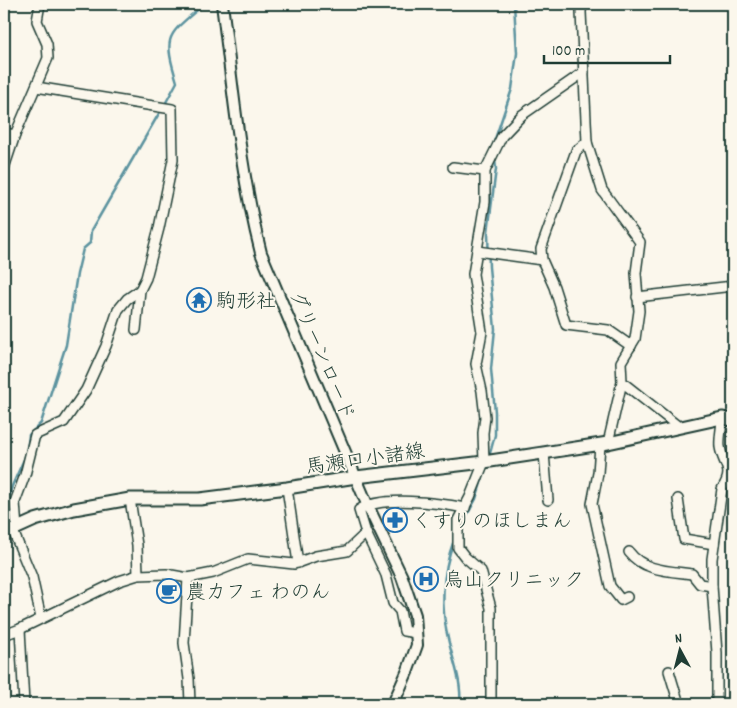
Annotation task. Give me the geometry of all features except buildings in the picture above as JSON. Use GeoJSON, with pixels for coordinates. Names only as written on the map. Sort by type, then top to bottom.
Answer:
{"type":"FeatureCollection","features":[{"type":"Feature","properties":{"kind":"main road","name":"馬瀬口小諸線"},"geometry":{"type":"LineString","coordinates":[[11,531],[35,520],[74,509],[130,498],[200,499],[356,477],[484,462],[604,444],[679,427],[728,419]]}},
{"type":"Feature","properties":{"kind":"street"},"geometry":{"type":"LineString","coordinates":[[4,168],[14,135],[48,58],[48,44],[37,21],[40,4]]}},
{"type":"Feature","properties":{"kind":"street","name":"グリーンロード"},"geometry":{"type":"LineString","coordinates":[[222,4],[246,183],[261,253],[367,504],[402,577],[415,615],[417,645],[393,704]]}},
{"type":"Feature","properties":{"kind":"street"},"geometry":{"type":"LineString","coordinates":[[582,4],[586,142],[602,190],[640,242],[636,273],[639,312],[635,339],[621,362],[622,382],[604,444],[592,504],[610,586],[621,600],[627,597]]}},
{"type":"Feature","properties":{"kind":"street"},"geometry":{"type":"LineString","coordinates":[[490,704],[491,608],[481,571],[458,548],[458,520],[484,462],[485,417],[476,364],[482,332],[473,274],[486,202],[484,171],[502,136],[522,115],[584,72]]}},
{"type":"Feature","properties":{"kind":"street"},"geometry":{"type":"LineString","coordinates":[[36,86],[172,109],[174,160],[146,278],[140,290],[136,330]]}},
{"type":"Feature","properties":{"kind":"street"},"geometry":{"type":"LineString","coordinates":[[4,133],[14,135]]}},
{"type":"Feature","properties":{"kind":"street"},"geometry":{"type":"LineString","coordinates":[[586,142],[576,151],[541,249],[542,260],[554,287],[566,325],[608,330],[631,346]]}},
{"type":"Feature","properties":{"kind":"street"},"geometry":{"type":"LineString","coordinates":[[453,167],[484,171]]}},
{"type":"Feature","properties":{"kind":"street"},"geometry":{"type":"LineString","coordinates":[[477,251],[542,260]]}},
{"type":"Feature","properties":{"kind":"street"},"geometry":{"type":"LineString","coordinates":[[637,297],[733,286]]}},
{"type":"Feature","properties":{"kind":"street"},"geometry":{"type":"LineString","coordinates":[[41,618],[32,577],[11,531],[15,502],[26,475],[35,435],[64,422],[86,390],[106,346],[118,310],[127,299],[140,290]]}},
{"type":"Feature","properties":{"kind":"street"},"geometry":{"type":"LineString","coordinates":[[622,382],[679,427]]}},
{"type":"Feature","properties":{"kind":"street"},"geometry":{"type":"LineString","coordinates":[[715,704],[717,653],[712,559],[718,507],[726,482],[728,468],[720,446],[728,419]]}},
{"type":"Feature","properties":{"kind":"street"},"geometry":{"type":"LineString","coordinates":[[544,453],[548,500]]}},
{"type":"Feature","properties":{"kind":"street"},"geometry":{"type":"LineString","coordinates":[[287,488],[298,563]]}},
{"type":"Feature","properties":{"kind":"street"},"geometry":{"type":"LineString","coordinates":[[130,498],[137,545],[138,575]]}},
{"type":"Feature","properties":{"kind":"street"},"geometry":{"type":"LineString","coordinates":[[678,499],[684,539],[714,544]]}},
{"type":"Feature","properties":{"kind":"street"},"geometry":{"type":"LineString","coordinates":[[416,633],[404,631],[400,611],[393,603],[386,575],[366,533],[359,510],[367,504],[394,502],[440,504],[465,508]]}},
{"type":"Feature","properties":{"kind":"street"},"geometry":{"type":"LineString","coordinates":[[4,635],[119,581],[138,575],[166,574],[188,578],[213,573],[248,559],[294,564],[316,556],[347,551],[366,533]]}},
{"type":"Feature","properties":{"kind":"street"},"geometry":{"type":"LineString","coordinates":[[629,552],[634,559],[650,568],[692,574],[700,584],[712,586]]}},
{"type":"Feature","properties":{"kind":"street"},"geometry":{"type":"LineString","coordinates":[[188,578],[184,643],[190,704]]}},
{"type":"Feature","properties":{"kind":"street"},"geometry":{"type":"LineString","coordinates":[[20,629],[24,704]]}},
{"type":"Feature","properties":{"kind":"street"},"geometry":{"type":"LineString","coordinates":[[669,671],[679,704]]}},
{"type":"Feature","properties":{"kind":"waterway"},"geometry":{"type":"LineString","coordinates":[[164,106],[177,82],[170,54],[169,44],[171,37],[182,23],[204,4]]}},
{"type":"Feature","properties":{"kind":"waterway"},"geometry":{"type":"LineString","coordinates":[[494,146],[512,89],[517,53],[514,4]]}},
{"type":"Feature","properties":{"kind":"waterway"},"geometry":{"type":"LineString","coordinates":[[27,450],[29,435],[41,423],[66,345],[77,274],[83,249],[90,243],[91,231],[161,110]]}},
{"type":"Feature","properties":{"kind":"waterway"},"geometry":{"type":"LineString","coordinates":[[489,457],[495,435],[491,369],[495,329],[489,267],[488,232],[496,169],[495,159]]}},
{"type":"Feature","properties":{"kind":"waterway"},"geometry":{"type":"LineString","coordinates":[[12,520],[7,503],[12,486],[25,457]]}},
{"type":"Feature","properties":{"kind":"waterway"},"geometry":{"type":"LineString","coordinates":[[461,526],[476,499],[487,464]]}},
{"type":"Feature","properties":{"kind":"waterway"},"geometry":{"type":"LineString","coordinates":[[454,540],[447,565],[443,604],[446,630],[459,681],[460,704]]}},
{"type":"Feature","properties":{"kind":"place","name":"駒形社"},"geometry":{"type":"Point","coordinates":[199,300]}},
{"type":"Feature","properties":{"kind":"place","name":"くすりのほしまん"},"geometry":{"type":"Point","coordinates":[395,520]}},
{"type":"Feature","properties":{"kind":"place","name":"烏山クリニック"},"geometry":{"type":"Point","coordinates":[426,579]}},
{"type":"Feature","properties":{"kind":"place","name":"農カフェ わのん"},"geometry":{"type":"Point","coordinates":[169,591]}}]}
